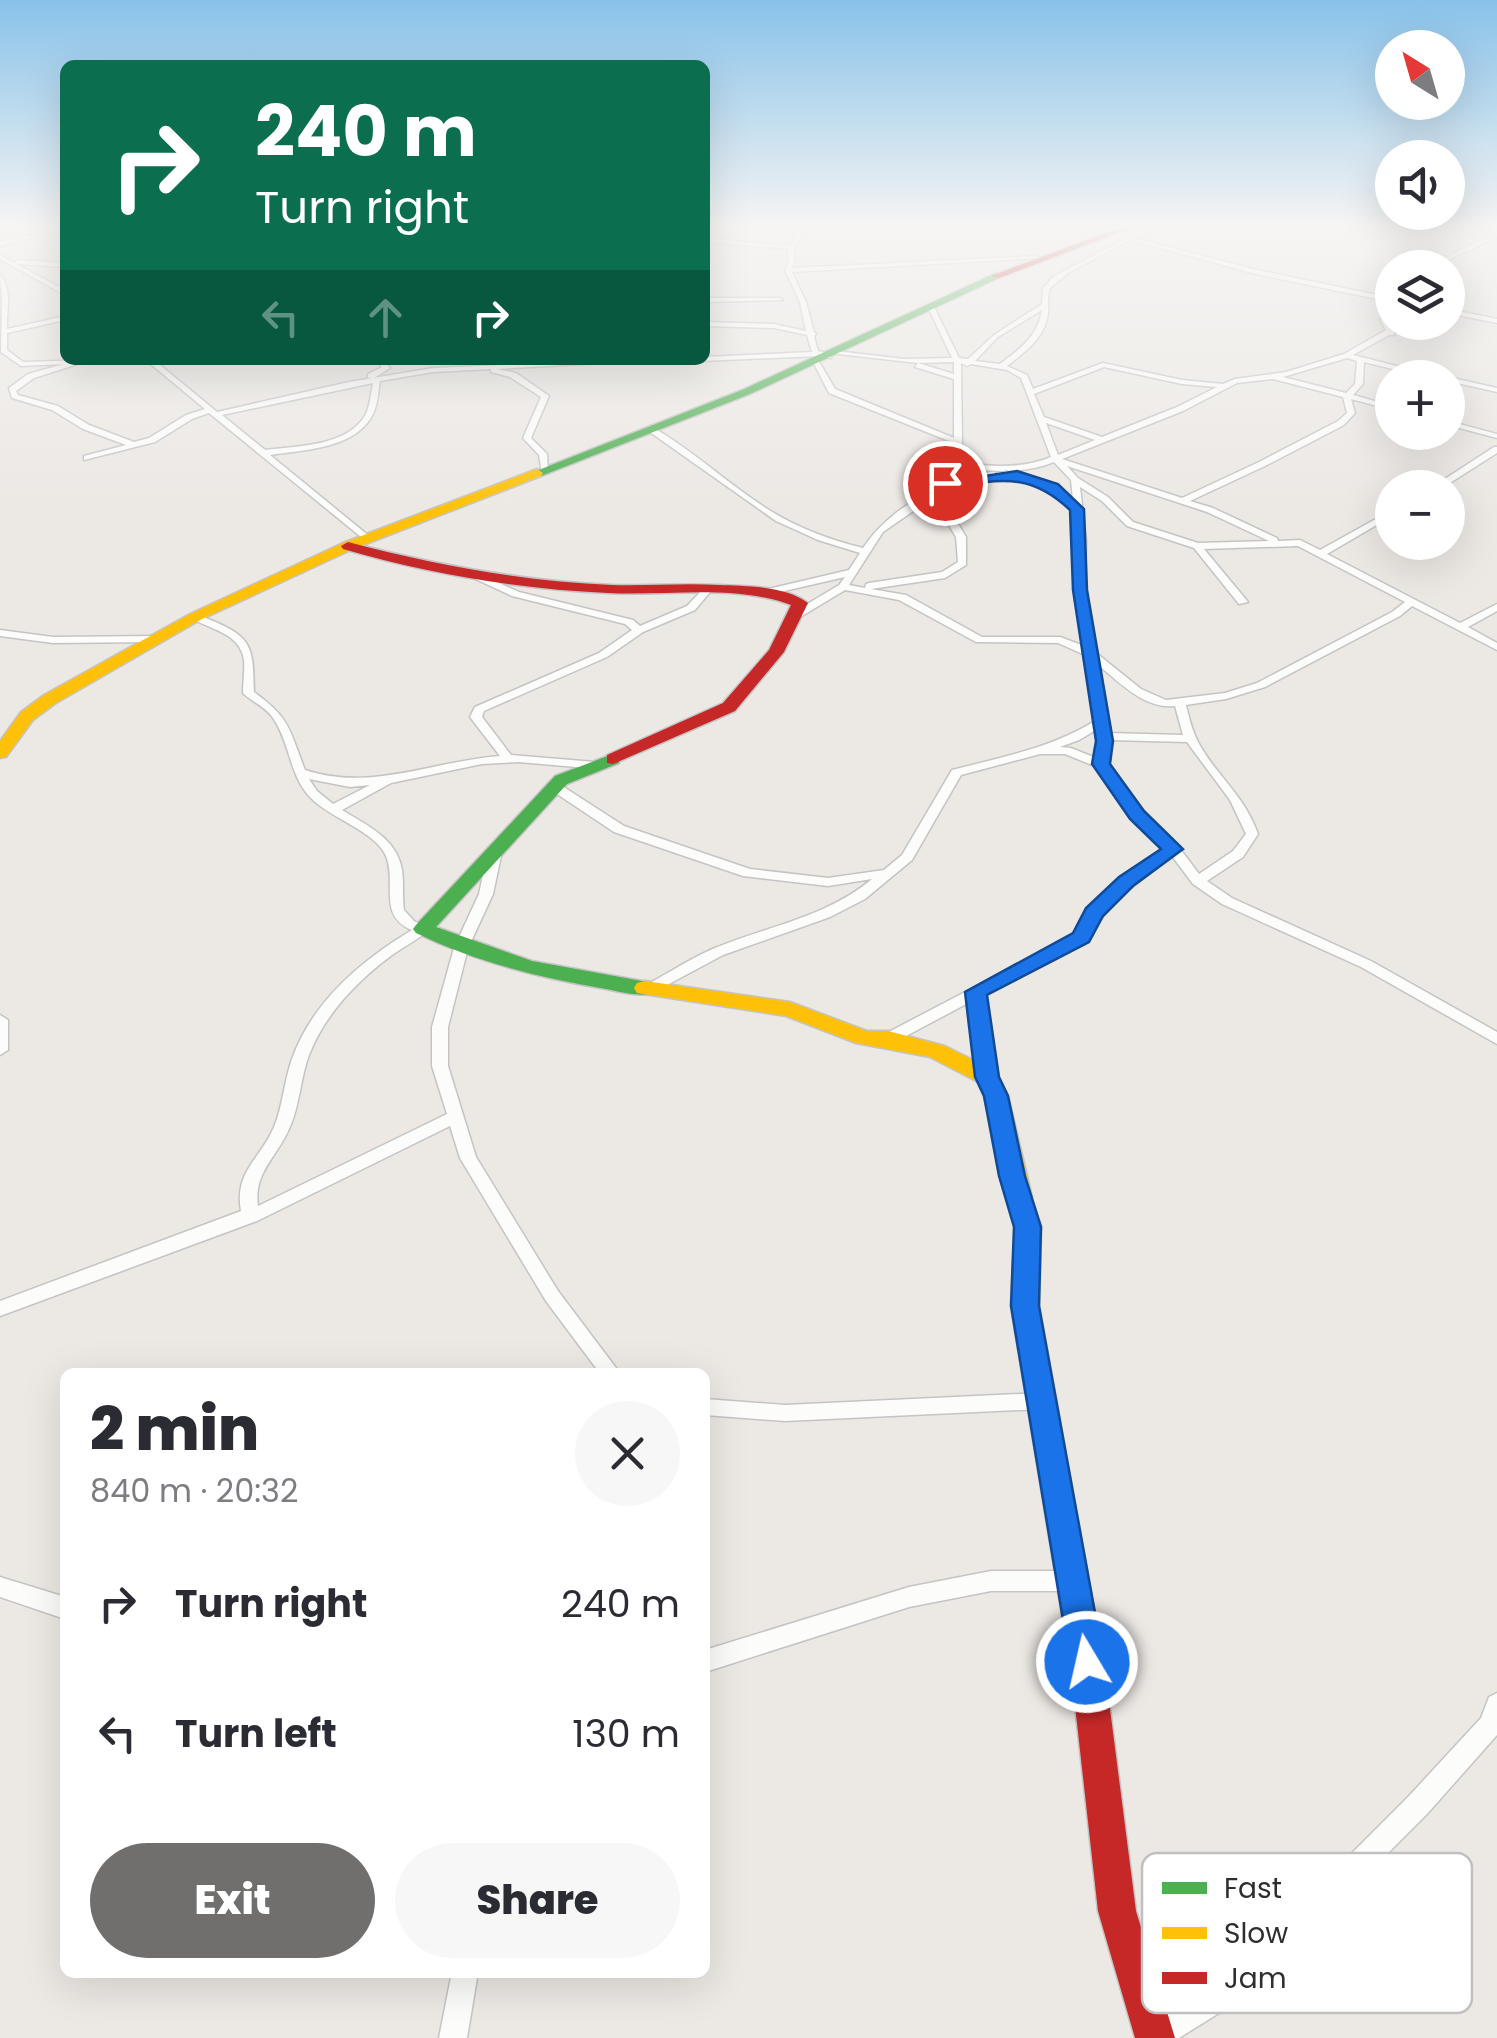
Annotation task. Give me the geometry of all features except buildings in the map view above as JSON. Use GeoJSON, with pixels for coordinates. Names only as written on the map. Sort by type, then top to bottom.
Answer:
{"type":"FeatureCollection","features":[{"type":"Feature","properties":{"kind":"street"},"geometry":{"type":"LineString","coordinates":[[42,323],[2,332],[3,351],[21,364],[60,362]]}},
{"type":"Feature","properties":{"kind":"street"},"geometry":{"type":"LineString","coordinates":[[774,326],[790,323]]}},
{"type":"Feature","properties":{"kind":"street"},"geometry":{"type":"LineString","coordinates":[[809,323],[825,357],[832,391],[958,442]]}},
{"type":"Feature","properties":{"kind":"street"},"geometry":{"type":"LineString","coordinates":[[0,753],[27,716],[195,618],[357,542],[651,430],[898,323]]}},
{"type":"Feature","properties":{"kind":"street"},"geometry":{"type":"LineString","coordinates":[[798,614],[846,588],[946,575],[962,563],[962,537],[949,517],[958,442],[957,369],[938,323]]}},
{"type":"Feature","properties":{"kind":"street"},"geometry":{"type":"LineString","coordinates":[[710,358],[825,357],[904,361],[957,369],[1016,323]]}},
{"type":"Feature","properties":{"kind":"street"},"geometry":{"type":"LineString","coordinates":[[1002,366],[1039,334],[1042,323]]}},
{"type":"Feature","properties":{"kind":"street"},"geometry":{"type":"LineString","coordinates":[[710,324],[774,326],[812,334]]}},
{"type":"Feature","properties":{"kind":"street"},"geometry":{"type":"LineString","coordinates":[[846,588],[880,530],[955,479],[1037,466],[1180,409],[1224,385],[1347,356],[1380,340]]}},
{"type":"Feature","properties":{"kind":"street"},"geometry":{"type":"LineString","coordinates":[[1347,356],[1375,363]]}},
{"type":"Feature","properties":{"kind":"street"},"geometry":{"type":"LineString","coordinates":[[1347,397],[1358,384],[1361,360]]}},
{"type":"Feature","properties":{"kind":"street"},"geometry":{"type":"LineString","coordinates":[[904,361],[957,369]]}},
{"type":"Feature","properties":{"kind":"street"},"geometry":{"type":"LineString","coordinates":[[970,361],[1002,366],[1024,376],[1059,379]]}},
{"type":"Feature","properties":{"kind":"street"},"geometry":{"type":"LineString","coordinates":[[1030,393],[1093,367],[1114,364],[1182,382],[1207,393]]}},
{"type":"Feature","properties":{"kind":"street"},"geometry":{"type":"LineString","coordinates":[[0,385],[64,365]]}},
{"type":"Feature","properties":{"kind":"street"},"geometry":{"type":"LineString","coordinates":[[156,365],[264,452],[357,542],[387,560],[594,587],[705,592],[767,592],[854,572]]}},
{"type":"Feature","properties":{"kind":"street"},"geometry":{"type":"LineString","coordinates":[[340,386],[386,365]]}},
{"type":"Feature","properties":{"kind":"street"},"geometry":{"type":"LineString","coordinates":[[87,458],[134,445],[214,411],[376,380],[495,365]]}},
{"type":"Feature","properties":{"kind":"street"},"geometry":{"type":"LineString","coordinates":[[470,366],[509,373],[545,396],[527,438],[543,454],[545,472]]}},
{"type":"Feature","properties":{"kind":"street"},"geometry":{"type":"LineString","coordinates":[[32,376],[12,390],[16,396],[55,408],[86,427],[134,445]]}},
{"type":"Feature","properties":{"kind":"street"},"geometry":{"type":"LineString","coordinates":[[1024,376],[1057,459],[1074,480],[1105,499],[1130,524],[1197,546],[1300,543],[1495,647]]}},
{"type":"Feature","properties":{"kind":"street"},"geometry":{"type":"LineString","coordinates":[[1272,376],[1375,404]]}},
{"type":"Feature","properties":{"kind":"street"},"geometry":{"type":"LineString","coordinates":[[264,452],[320,444],[355,431],[370,415],[376,380]]}},
{"type":"Feature","properties":{"kind":"street"},"geometry":{"type":"LineString","coordinates":[[1182,382],[1224,385]]}},
{"type":"Feature","properties":{"kind":"street"},"geometry":{"type":"LineString","coordinates":[[1465,383],[1497,390]]}},
{"type":"Feature","properties":{"kind":"street"},"geometry":{"type":"LineString","coordinates":[[1182,500],[1341,423],[1350,413],[1347,397]]}},
{"type":"Feature","properties":{"kind":"street"},"geometry":{"type":"LineString","coordinates":[[1038,418],[1099,439]]}},
{"type":"Feature","properties":{"kind":"street"},"geometry":{"type":"LineString","coordinates":[[1465,428],[1497,436]]}},
{"type":"Feature","properties":{"kind":"street"},"geometry":{"type":"LineString","coordinates":[[651,430],[687,449],[752,502],[788,525],[866,552]]}},
{"type":"Feature","properties":{"kind":"street"},"geometry":{"type":"LineString","coordinates":[[1463,470],[1497,449]]}},
{"type":"Feature","properties":{"kind":"street"},"geometry":{"type":"LineString","coordinates":[[1057,459],[1182,500],[1277,542]]}},
{"type":"Feature","properties":{"kind":"street"},"geometry":{"type":"LineString","coordinates":[[1478,460],[1497,465]]}},
{"type":"Feature","properties":{"kind":"street"},"geometry":{"type":"LineString","coordinates":[[954,463],[1053,487],[1077,509]]}},
{"type":"Feature","properties":{"kind":"street"},"geometry":{"type":"LineString","coordinates":[[983,468],[1037,466]]}},
{"type":"Feature","properties":{"kind":"street"},"geometry":{"type":"LineString","coordinates":[[1074,480],[1080,590],[1102,729],[1101,764]]}},
{"type":"Feature","properties":{"kind":"street"},"geometry":{"type":"LineString","coordinates":[[1320,554],[1375,522]]}},
{"type":"Feature","properties":{"kind":"street"},"geometry":{"type":"LineString","coordinates":[[1197,546],[1242,602]]}},
{"type":"Feature","properties":{"kind":"street"},"geometry":{"type":"LineString","coordinates":[[468,573],[516,594],[614,618],[639,630]]}},
{"type":"Feature","properties":{"kind":"street"},"geometry":{"type":"LineString","coordinates":[[846,588],[902,597],[980,640],[1049,639],[1090,654],[1152,700],[1180,704],[1261,685],[1410,603]]}},
{"type":"Feature","properties":{"kind":"street"},"geometry":{"type":"LineString","coordinates":[[508,758],[476,717],[479,709],[602,656],[639,630],[691,608],[705,592]]}},
{"type":"Feature","properties":{"kind":"street"},"geometry":{"type":"LineString","coordinates":[[251,1216],[248,1181],[280,1130],[302,1054],[325,1013],[353,978],[423,929],[554,787],[571,774],[708,720],[729,707],[776,652],[801,608],[796,600],[767,592]]}},
{"type":"Feature","properties":{"kind":"street"},"geometry":{"type":"LineString","coordinates":[[1459,628],[1497,606]]}},
{"type":"Feature","properties":{"kind":"street"},"geometry":{"type":"LineString","coordinates":[[195,618],[232,634],[244,644],[249,656],[249,693],[276,713],[299,772],[312,793],[391,851],[398,878],[398,918],[403,924],[423,929],[460,948],[544,974],[790,1009],[864,1038],[938,1050],[987,1077]]}},
{"type":"Feature","properties":{"kind":"street"},"geometry":{"type":"LineString","coordinates":[[0,633],[53,640],[154,639]]}},
{"type":"Feature","properties":{"kind":"street"},"geometry":{"type":"LineString","coordinates":[[1180,704],[1187,739],[1246,814],[1252,834],[1238,854],[1198,882]]}},
{"type":"Feature","properties":{"kind":"street"},"geometry":{"type":"LineString","coordinates":[[652,988],[718,952],[825,914],[860,896],[907,856],[956,774],[1102,729],[1187,739]]}},
{"type":"Feature","properties":{"kind":"street"},"geometry":{"type":"LineString","coordinates":[[1040,750],[1067,751],[1101,764],[1137,815],[1173,849],[1198,882],[1226,901],[1366,964],[1497,1039]]}},
{"type":"Feature","properties":{"kind":"street"},"geometry":{"type":"LineString","coordinates":[[299,772],[355,784],[508,758],[595,766]]}},
{"type":"Feature","properties":{"kind":"street"},"geometry":{"type":"LineString","coordinates":[[332,810],[397,776]]}},
{"type":"Feature","properties":{"kind":"street"},"geometry":{"type":"LineString","coordinates":[[554,787],[619,829],[668,849],[748,872],[818,882],[888,873]]}},
{"type":"Feature","properties":{"kind":"street"},"geometry":{"type":"LineString","coordinates":[[888,1039],[1081,937],[1094,913],[1126,882],[1173,849]]}},
{"type":"Feature","properties":{"kind":"street"},"geometry":{"type":"LineString","coordinates":[[494,856],[486,894],[460,948],[440,1027],[440,1066],[468,1158],[552,1296],[607,1368]]}},
{"type":"Feature","properties":{"kind":"street"},"geometry":{"type":"LineString","coordinates":[[976,992],[987,1077],[996,1096],[1012,1176],[1028,1227],[1025,1306],[1087,1662],[1117,1911],[1142,1995]]}},
{"type":"Feature","properties":{"kind":"street"},"geometry":{"type":"LineString","coordinates":[[0,1020],[0,1050]]}},
{"type":"Feature","properties":{"kind":"street"},"geometry":{"type":"LineString","coordinates":[[0,1309],[251,1216],[378,1158],[453,1118]]}},
{"type":"Feature","properties":{"kind":"street"},"geometry":{"type":"LineString","coordinates":[[710,1407],[785,1413],[1042,1401]]}},
{"type":"Feature","properties":{"kind":"street"},"geometry":{"type":"LineString","coordinates":[[710,1659],[909,1597],[992,1581],[1073,1581]]}},
{"type":"Feature","properties":{"kind":"street"},"geometry":{"type":"LineString","coordinates":[[0,1587],[60,1606]]}},
{"type":"Feature","properties":{"kind":"street"},"geometry":{"type":"LineString","coordinates":[[1370,1853],[1490,1725],[1497,1705]]}},
{"type":"Feature","properties":{"kind":"street"},"geometry":{"type":"LineString","coordinates":[[452,2038],[464,1978]]}},
{"type":"Feature","properties":{"kind":"street"},"geometry":{"type":"LineString","coordinates":[[1148,2013],[1155,2038],[1195,2013]]}},
{"type":"Feature","properties":{"kind":"traffic: fast"},"geometry":{"type":"LineString","coordinates":[[537,473],[746,392],[894,323]]}},
{"type":"Feature","properties":{"kind":"traffic: fast"},"geometry":{"type":"LineString","coordinates":[[613,759],[561,780],[423,929],[504,961],[645,988]]}},
{"type":"Feature","properties":{"kind":"traffic: fast"},"geometry":{"type":"LineString","coordinates":[[1019,1197],[1028,1227],[1025,1306],[1088,1670]]}},
{"type":"Feature","properties":{"kind":"traffic: slow"},"geometry":{"type":"LineString","coordinates":[[0,753],[27,716],[50,699],[195,617],[348,546],[537,473]]}},
{"type":"Feature","properties":{"kind":"traffic: slow"},"geometry":{"type":"LineString","coordinates":[[645,988],[790,1009],[864,1038],[888,1039],[937,1051],[987,1077],[996,1096],[1019,1197]]}},
{"type":"Feature","properties":{"kind":"traffic: jam"},"geometry":{"type":"LineString","coordinates":[[348,546],[445,570],[511,580],[611,589],[736,590],[782,596],[800,603],[776,652],[729,707],[613,759]]}},
{"type":"Feature","properties":{"kind":"traffic: jam"},"geometry":{"type":"LineString","coordinates":[[1088,1670],[1117,1911],[1142,1995]]}},
{"type":"Feature","properties":{"kind":"traffic: jam"},"geometry":{"type":"LineString","coordinates":[[1148,2013],[1155,2038]]}},
{"type":"Feature","properties":{"kind":"route"},"geometry":{"type":"LineString","coordinates":[[945,483],[1007,473],[1053,487],[1077,509],[1080,590],[1104,741],[1101,764],[1137,815],[1173,849],[1126,882],[1094,913],[1081,937],[976,992],[987,1077],[994,1088],[1012,1176],[1028,1227],[1025,1306],[1087,1662]]}}]}
